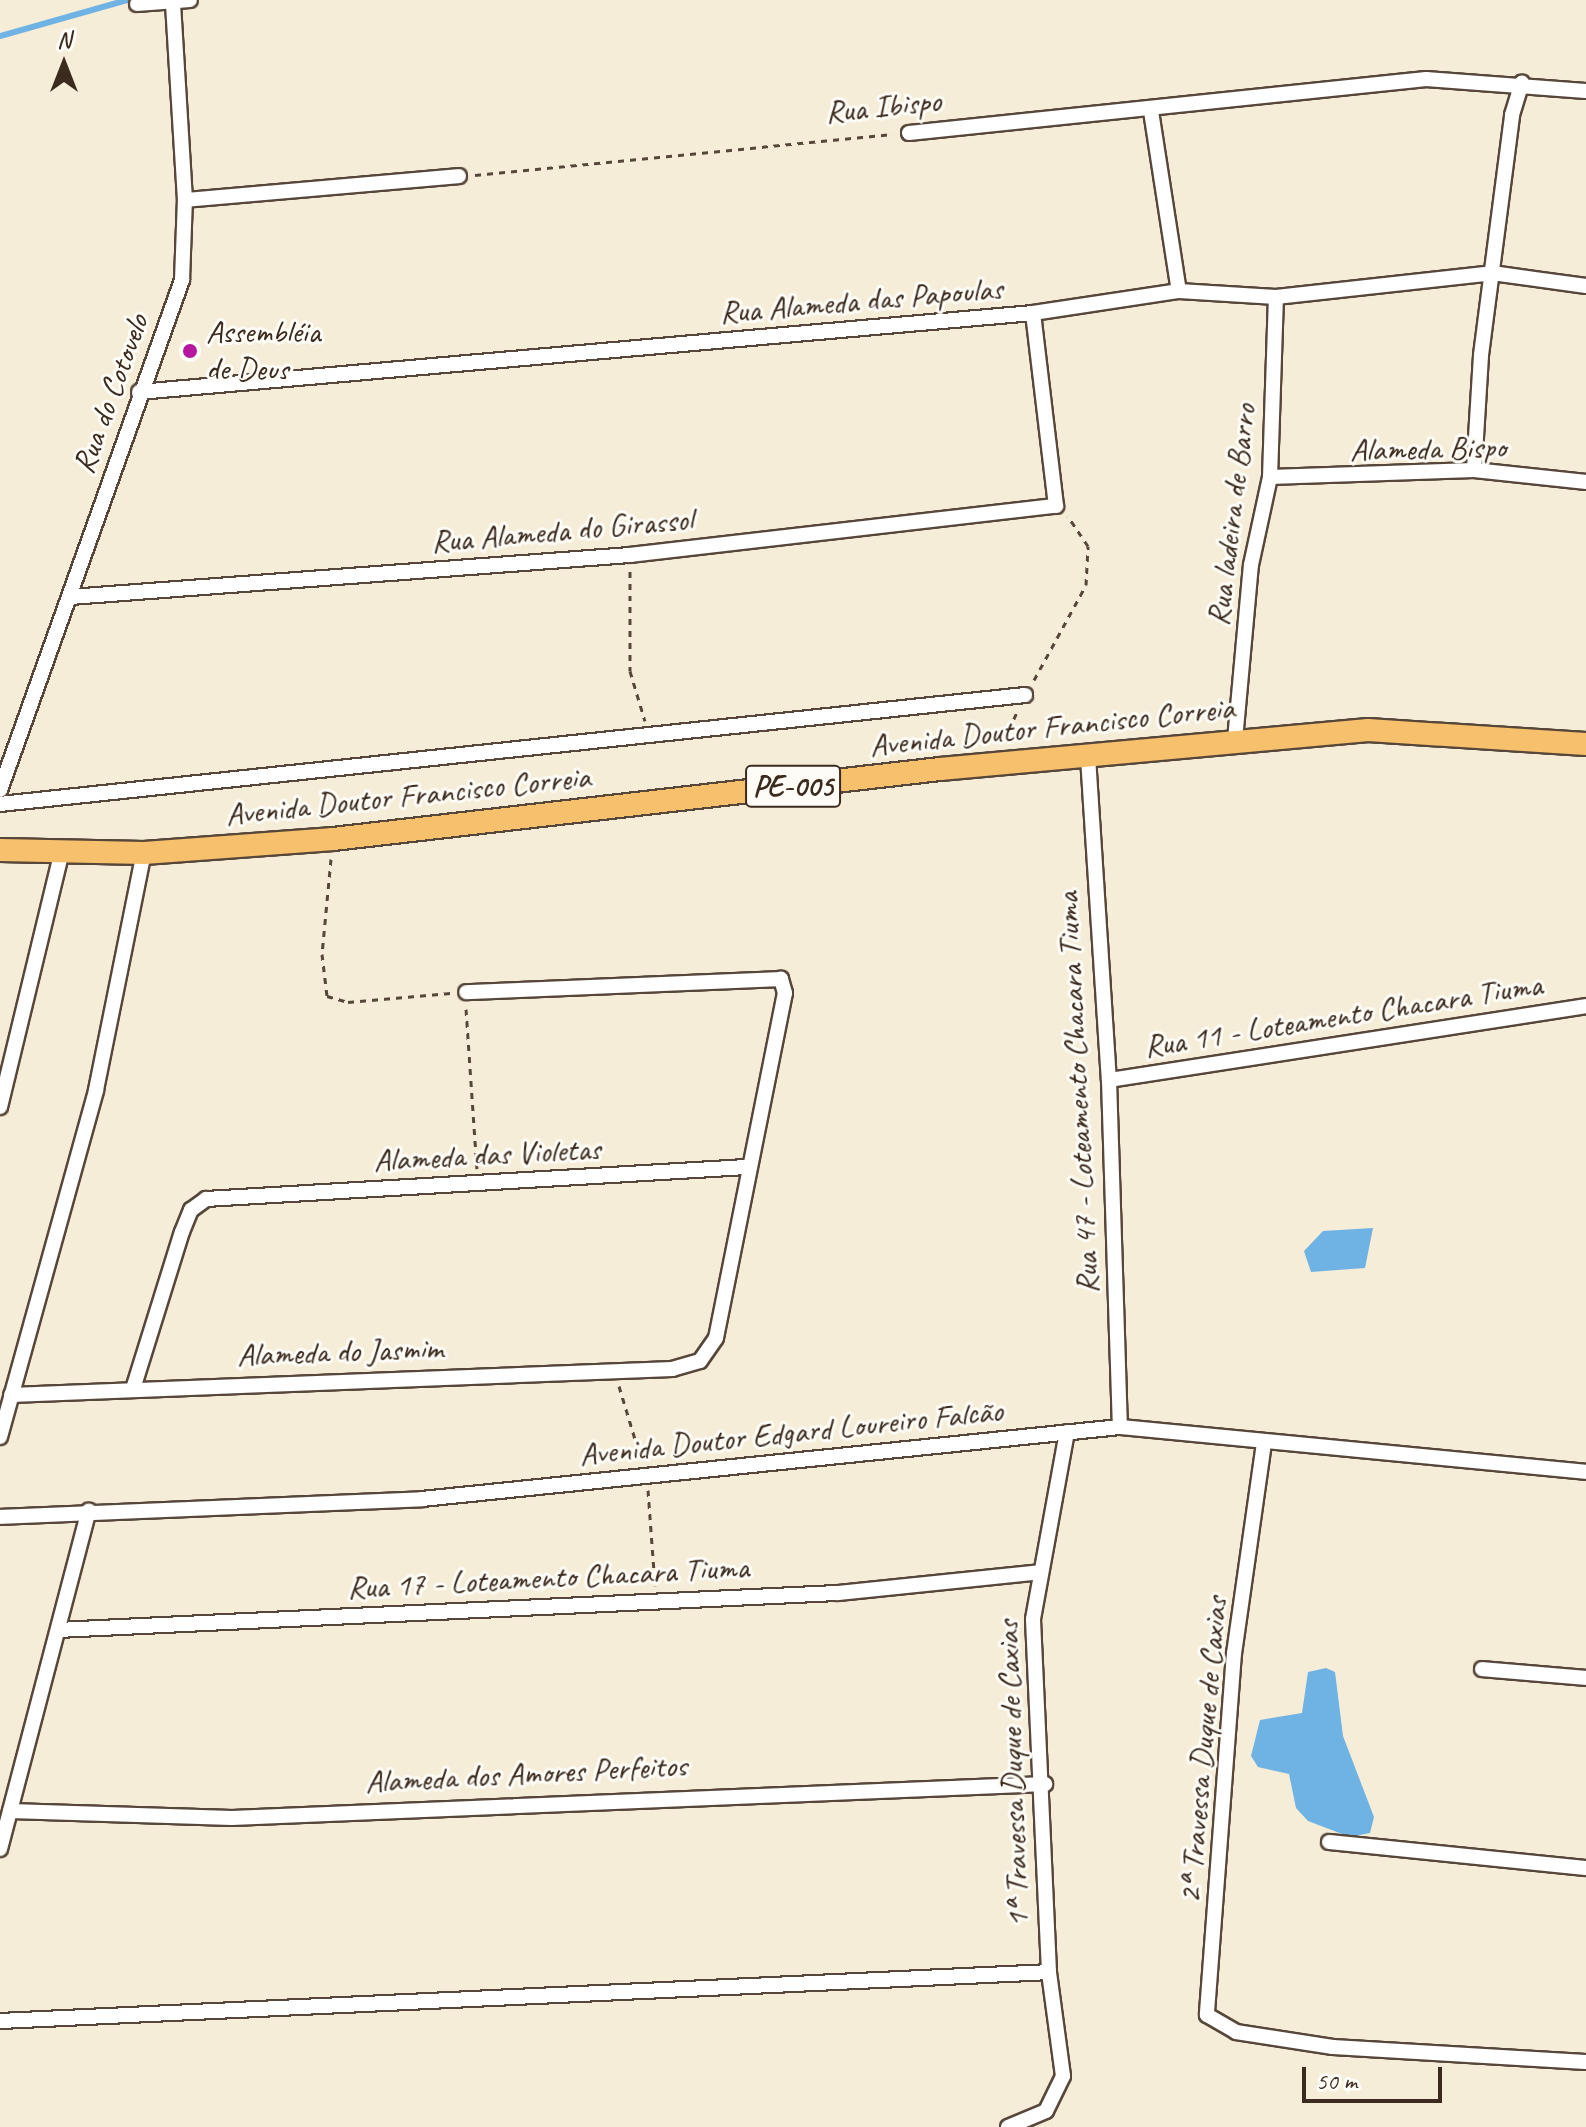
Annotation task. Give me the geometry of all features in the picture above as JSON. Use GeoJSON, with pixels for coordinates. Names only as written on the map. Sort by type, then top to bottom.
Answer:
{"type":"FeatureCollection","features":[{"type":"Feature","properties":{"kind":"main road","name":"Avenida Doutor Francisco Correia"},"geometry":{"type":"LineString","coordinates":[[0,850],[61,854],[144,853],[333,839],[1235,740],[1413,728],[1586,744]]}},
{"type":"Feature","properties":{"kind":"street"},"geometry":{"type":"LineString","coordinates":[[137,4],[190,0]]}},
{"type":"Feature","properties":{"kind":"street","name":"Rua do Cotovelo"},"geometry":{"type":"LineString","coordinates":[[0,790],[70,597],[139,392],[182,280],[185,200],[173,2]]}},
{"type":"Feature","properties":{"kind":"street","name":"Rua Ibispo"},"geometry":{"type":"LineString","coordinates":[[909,133],[1151,111],[1426,79],[1522,83],[1586,91]]}},
{"type":"Feature","properties":{"kind":"street"},"geometry":{"type":"LineString","coordinates":[[1474,470],[1492,273],[1522,83]]}},
{"type":"Feature","properties":{"kind":"street"},"geometry":{"type":"LineString","coordinates":[[1151,111],[1179,291]]}},
{"type":"Feature","properties":{"kind":"street"},"geometry":{"type":"LineString","coordinates":[[185,200],[459,176]]}},
{"type":"Feature","properties":{"kind":"street","name":"Rua Alameda das Papoulas"},"geometry":{"type":"LineString","coordinates":[[139,392],[1033,313],[1179,291],[1276,297],[1492,273],[1586,286]]}},
{"type":"Feature","properties":{"kind":"street","name":"Rua ladeira de Barro"},"geometry":{"type":"LineString","coordinates":[[1235,740],[1251,565],[1270,477],[1276,297]]}},
{"type":"Feature","properties":{"kind":"street"},"geometry":{"type":"LineString","coordinates":[[1033,313],[1056,506]]}},
{"type":"Feature","properties":{"kind":"street","name":"Alameda Bispo"},"geometry":{"type":"LineString","coordinates":[[1270,477],[1368,479],[1474,470],[1586,482]]}},
{"type":"Feature","properties":{"kind":"street","name":"Rua Alameda do Girassol"},"geometry":{"type":"LineString","coordinates":[[70,597],[630,555],[1056,506]]}},
{"type":"Feature","properties":{"kind":"street"},"geometry":{"type":"LineString","coordinates":[[0,804],[654,739],[1025,695]]}},
{"type":"Feature","properties":{"kind":"street","name":"Rua 47 - Loteamento Chacara Tiuma"},"geometry":{"type":"LineString","coordinates":[[1088,757],[1109,1080],[1120,1427]]}},
{"type":"Feature","properties":{"kind":"street"},"geometry":{"type":"LineString","coordinates":[[0,1437],[96,1090],[144,853]]}},
{"type":"Feature","properties":{"kind":"street"},"geometry":{"type":"LineString","coordinates":[[0,1107],[61,854]]}},
{"type":"Feature","properties":{"kind":"street"},"geometry":{"type":"LineString","coordinates":[[466,992],[767,975],[781,979],[785,993],[746,1167]]}},
{"type":"Feature","properties":{"kind":"street","name":"Rua 11 - Loteamento Chacara Tiuma"},"geometry":{"type":"LineString","coordinates":[[1109,1080],[1586,1006]]}},
{"type":"Feature","properties":{"kind":"street","name":"Alameda do Jasmim"},"geometry":{"type":"LineString","coordinates":[[11,1395],[672,1369],[700,1361],[716,1338],[746,1167]]}},
{"type":"Feature","properties":{"kind":"street","name":"Alameda das Violetas"},"geometry":{"type":"LineString","coordinates":[[133,1389],[191,1210],[230,1196],[478,1186],[746,1167]]}},
{"type":"Feature","properties":{"kind":"street","name":"Avenida Doutor Edgard Loureiro Falcão"},"geometry":{"type":"LineString","coordinates":[[0,1517],[89,1510],[422,1499],[1120,1427],[1586,1472]]}},
{"type":"Feature","properties":{"kind":"street","name":"1ª Travessa Duque de Caxias"},"geometry":{"type":"LineString","coordinates":[[1008,2127],[1046,2111],[1063,2076],[1049,1972],[1045,1784],[1033,1619],[1067,1432]]}},
{"type":"Feature","properties":{"kind":"street","name":"2ª Travessa Duque de Caxias"},"geometry":{"type":"LineString","coordinates":[[1264,1443],[1234,1653],[1204,1998],[1212,2022],[1247,2035],[1586,2062]]}},
{"type":"Feature","properties":{"kind":"street"},"geometry":{"type":"LineString","coordinates":[[0,1849],[89,1510]]}},
{"type":"Feature","properties":{"kind":"street","name":"Rua 17 - Loteamento Chacara Tiuma"},"geometry":{"type":"LineString","coordinates":[[58,1630],[838,1593],[1040,1572]]}},
{"type":"Feature","properties":{"kind":"street"},"geometry":{"type":"LineString","coordinates":[[1482,1669],[1586,1678]]}},
{"type":"Feature","properties":{"kind":"street","name":"Alameda dos Amores Perfeitos"},"geometry":{"type":"LineString","coordinates":[[10,1811],[232,1818],[1045,1784]]}},
{"type":"Feature","properties":{"kind":"street"},"geometry":{"type":"LineString","coordinates":[[1329,1842],[1586,1868]]}},
{"type":"Feature","properties":{"kind":"street"},"geometry":{"type":"LineString","coordinates":[[0,2021],[1049,1972]]}},
{"type":"Feature","properties":{"kind":"path","name":"Rua Ibispo"},"geometry":{"type":"LineString","coordinates":[[459,176],[909,133]]}},
{"type":"Feature","properties":{"kind":"path"},"geometry":{"type":"LineString","coordinates":[[996,765],[1025,695],[1086,585],[1088,546],[1056,506]]}},
{"type":"Feature","properties":{"kind":"path"},"geometry":{"type":"LineString","coordinates":[[630,555],[630,671],[654,739]]}},
{"type":"Feature","properties":{"kind":"path"},"geometry":{"type":"LineString","coordinates":[[333,839],[322,954],[327,996],[348,1002],[466,992],[478,1186]]}},
{"type":"Feature","properties":{"kind":"water"},"geometry":{"type":"Polygon","coordinates":[[[1373,1228],[1365,1268],[1311,1272],[1304,1251],[1323,1231],[1373,1228]]]}},
{"type":"Feature","properties":{"kind":"water"},"geometry":{"type":"Polygon","coordinates":[[[1326,1668],[1335,1672],[1343,1736],[1374,1817],[1370,1833],[1350,1837],[1308,1821],[1296,1808],[1289,1774],[1258,1767],[1251,1756],[1260,1720],[1302,1713],[1308,1672],[1326,1668]]]}},
{"type":"Feature","properties":{"kind":"waterway"},"geometry":{"type":"LineString","coordinates":[[0,36],[127,0]]}},
{"type":"Feature","properties":{"kind":"place","name":"Assembléia de Deus"},"geometry":{"type":"Point","coordinates":[190,351]}}]}
